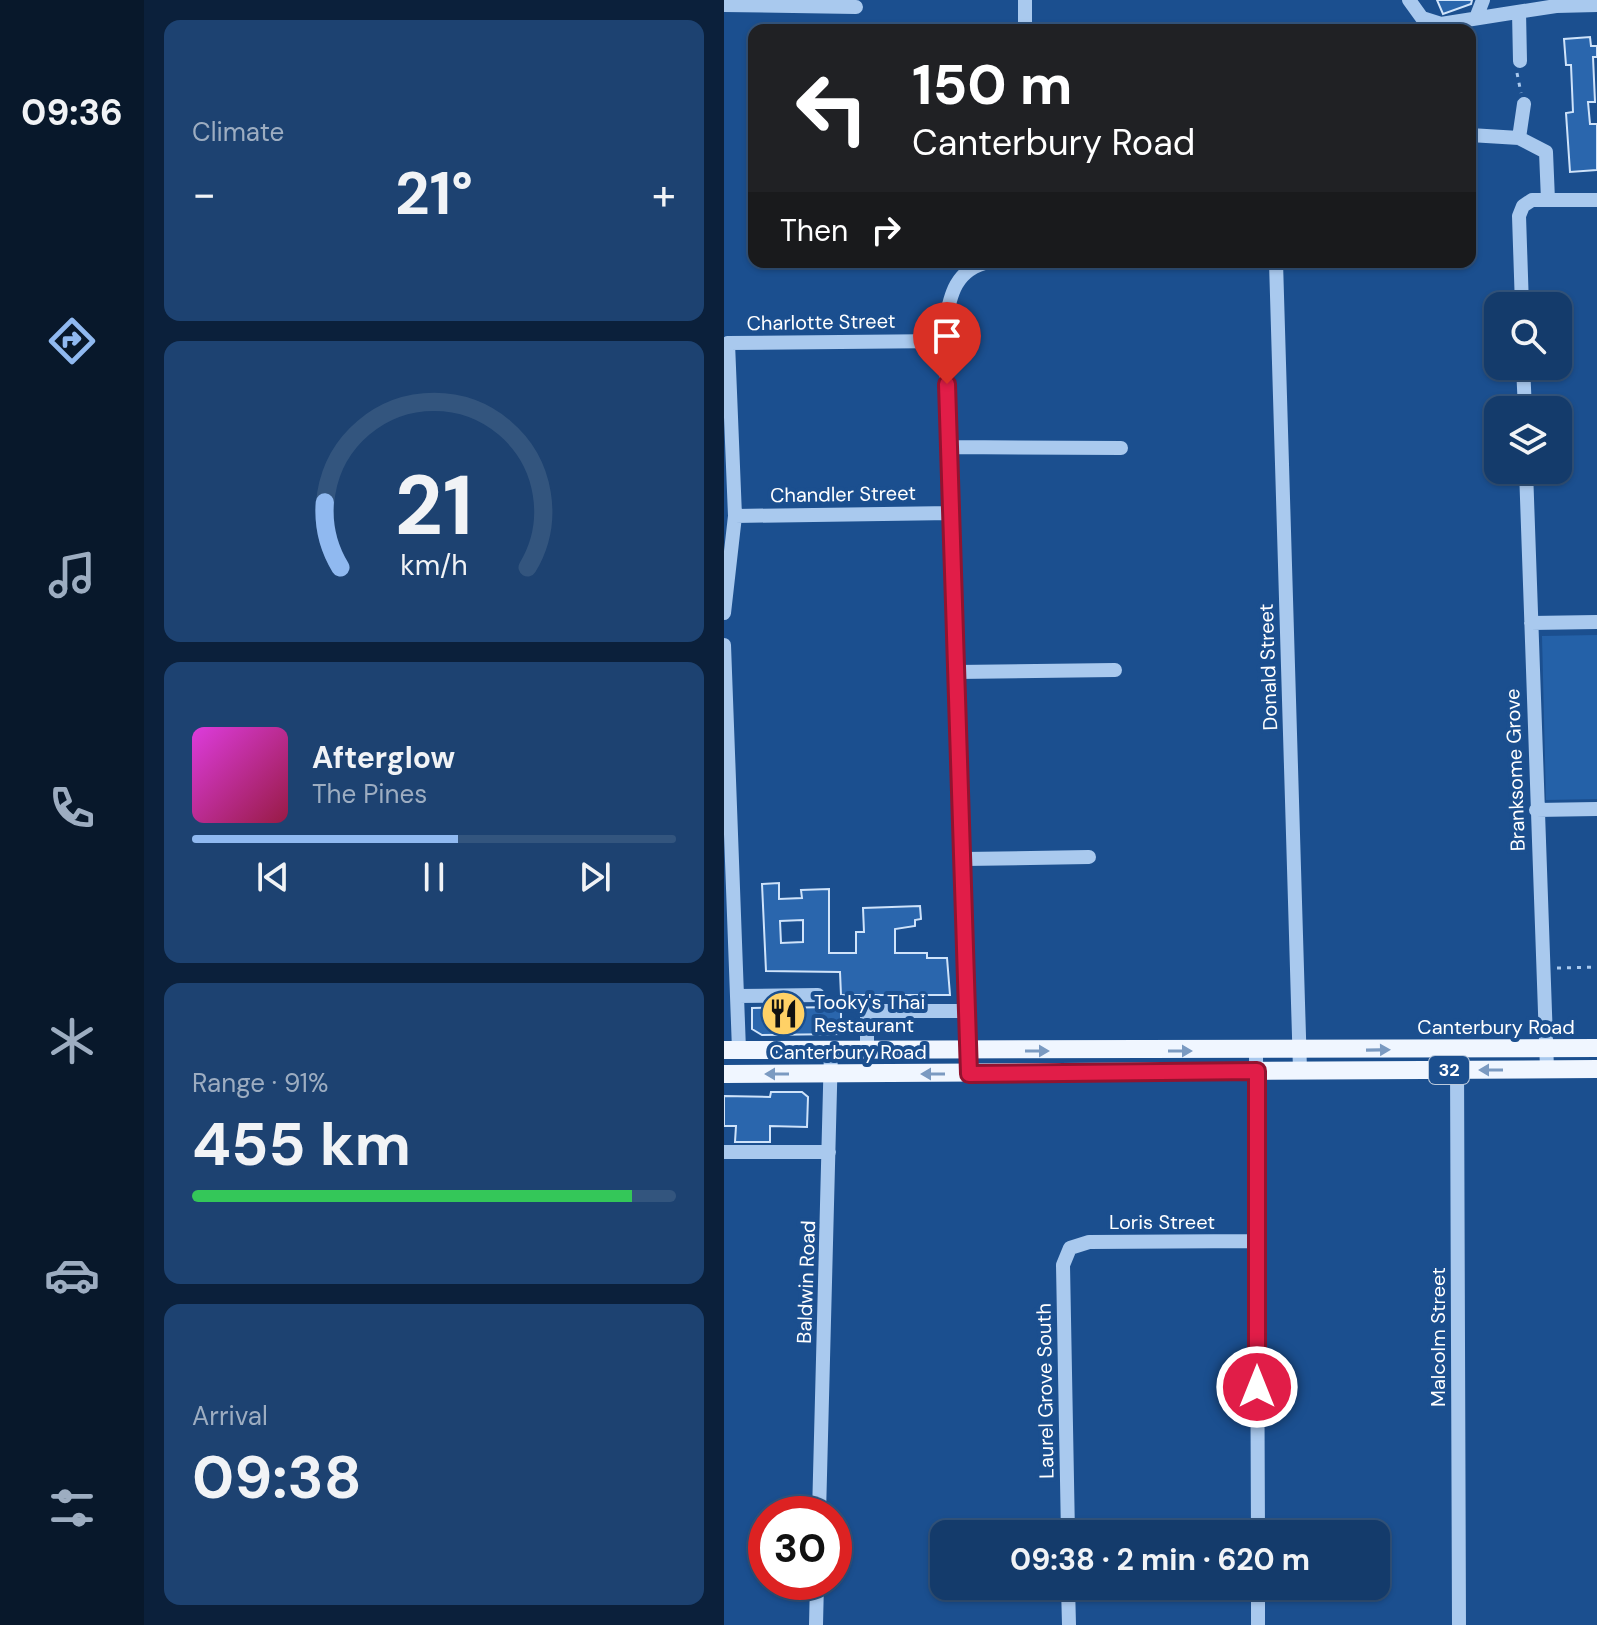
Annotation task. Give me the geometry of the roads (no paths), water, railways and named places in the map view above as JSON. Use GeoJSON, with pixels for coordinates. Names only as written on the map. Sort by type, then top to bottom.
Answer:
{"type":"FeatureCollection","features":[{"type":"Feature","properties":{"kind":"main road","name":"Canterbury Road"},"geometry":{"type":"LineString","coordinates":[[732,1050],[1597,1048]]}},
{"type":"Feature","properties":{"kind":"main road","name":"Canterbury Road"},"geometry":{"type":"LineString","coordinates":[[724,1074],[1597,1069]]}},
{"type":"Feature","properties":{"kind":"street"},"geometry":{"type":"LineString","coordinates":[[1025,0],[1025,24]]}},
{"type":"Feature","properties":{"kind":"street"},"geometry":{"type":"LineString","coordinates":[[1409,0],[1422,18],[1441,24],[1556,6],[1597,5]]}},
{"type":"Feature","properties":{"kind":"street"},"geometry":{"type":"LineString","coordinates":[[1476,18],[1483,0]]}},
{"type":"Feature","properties":{"kind":"street"},"geometry":{"type":"LineString","coordinates":[[724,5],[856,7]]}},
{"type":"Feature","properties":{"kind":"street"},"geometry":{"type":"LineString","coordinates":[[1519,12],[1520,61]]}},
{"type":"Feature","properties":{"kind":"street"},"geometry":{"type":"LineString","coordinates":[[1519,138],[1524,104]]}},
{"type":"Feature","properties":{"kind":"street"},"geometry":{"type":"LineString","coordinates":[[1476,135],[1519,138],[1546,152],[1548,200]]}},
{"type":"Feature","properties":{"kind":"street"},"geometry":{"type":"LineString","coordinates":[[1522,292],[1519,216],[1523,206],[1532,200],[1597,200]]}},
{"type":"Feature","properties":{"kind":"street"},"geometry":{"type":"LineString","coordinates":[[969,1074],[945,324],[954,286],[963,273],[975,268]]}},
{"type":"Feature","properties":{"kind":"street","name":"Donald Street"},"geometry":{"type":"LineString","coordinates":[[1276,268],[1300,1070]]}},
{"type":"Feature","properties":{"kind":"street","name":"Charlotte Street"},"geometry":{"type":"LineString","coordinates":[[724,613],[735,516],[728,343],[945,341]]}},
{"type":"Feature","properties":{"kind":"street"},"geometry":{"type":"LineString","coordinates":[[949,447],[1121,448]]}},
{"type":"Feature","properties":{"kind":"street","name":"Branksome Grove"},"geometry":{"type":"LineString","coordinates":[[1526,484],[1547,1069]]}},
{"type":"Feature","properties":{"kind":"street","name":"Chandler Street"},"geometry":{"type":"LineString","coordinates":[[735,516],[952,513]]}},
{"type":"Feature","properties":{"kind":"street"},"geometry":{"type":"LineString","coordinates":[[1531,623],[1597,622]]}},
{"type":"Feature","properties":{"kind":"street"},"geometry":{"type":"LineString","coordinates":[[724,645],[730,959],[737,996],[732,1050]]}},
{"type":"Feature","properties":{"kind":"street"},"geometry":{"type":"LineString","coordinates":[[957,672],[1115,670]]}},
{"type":"Feature","properties":{"kind":"street"},"geometry":{"type":"LineString","coordinates":[[1536,810],[1597,809]]}},
{"type":"Feature","properties":{"kind":"street"},"geometry":{"type":"LineString","coordinates":[[964,859],[1089,857]]}},
{"type":"Feature","properties":{"kind":"street"},"geometry":{"type":"LineString","coordinates":[[737,996],[818,995]]}},
{"type":"Feature","properties":{"kind":"street"},"geometry":{"type":"LineString","coordinates":[[867,1050],[867,1011],[968,1011]]}},
{"type":"Feature","properties":{"kind":"street","name":"Malcolm Street"},"geometry":{"type":"LineString","coordinates":[[1457,1049],[1459,1625]]}},
{"type":"Feature","properties":{"kind":"street","name":"Baldwin Road"},"geometry":{"type":"LineString","coordinates":[[819,1496],[831,1050]]}},
{"type":"Feature","properties":{"kind":"street"},"geometry":{"type":"LineString","coordinates":[[1256,1051],[1258,1520]]}},
{"type":"Feature","properties":{"kind":"street"},"geometry":{"type":"LineString","coordinates":[[724,1152],[829,1152]]}},
{"type":"Feature","properties":{"kind":"street","name":"Loris Street"},"geometry":{"type":"LineString","coordinates":[[1070,1248],[1089,1242],[1256,1241]]}},
{"type":"Feature","properties":{"kind":"street","name":"Laurel Grove South"},"geometry":{"type":"LineString","coordinates":[[1068,1520],[1063,1265],[1070,1248]]}},
{"type":"Feature","properties":{"kind":"street"},"geometry":{"type":"LineString","coordinates":[[816,1625],[817,1600]]}},
{"type":"Feature","properties":{"kind":"street"},"geometry":{"type":"LineString","coordinates":[[1068,1600],[1069,1625]]}},
{"type":"Feature","properties":{"kind":"street"},"geometry":{"type":"LineString","coordinates":[[1258,1600],[1258,1625]]}},
{"type":"Feature","properties":{"kind":"place","name":"Tooky's Thai Restaurant"},"geometry":{"type":"Point","coordinates":[783,1013]}}]}
